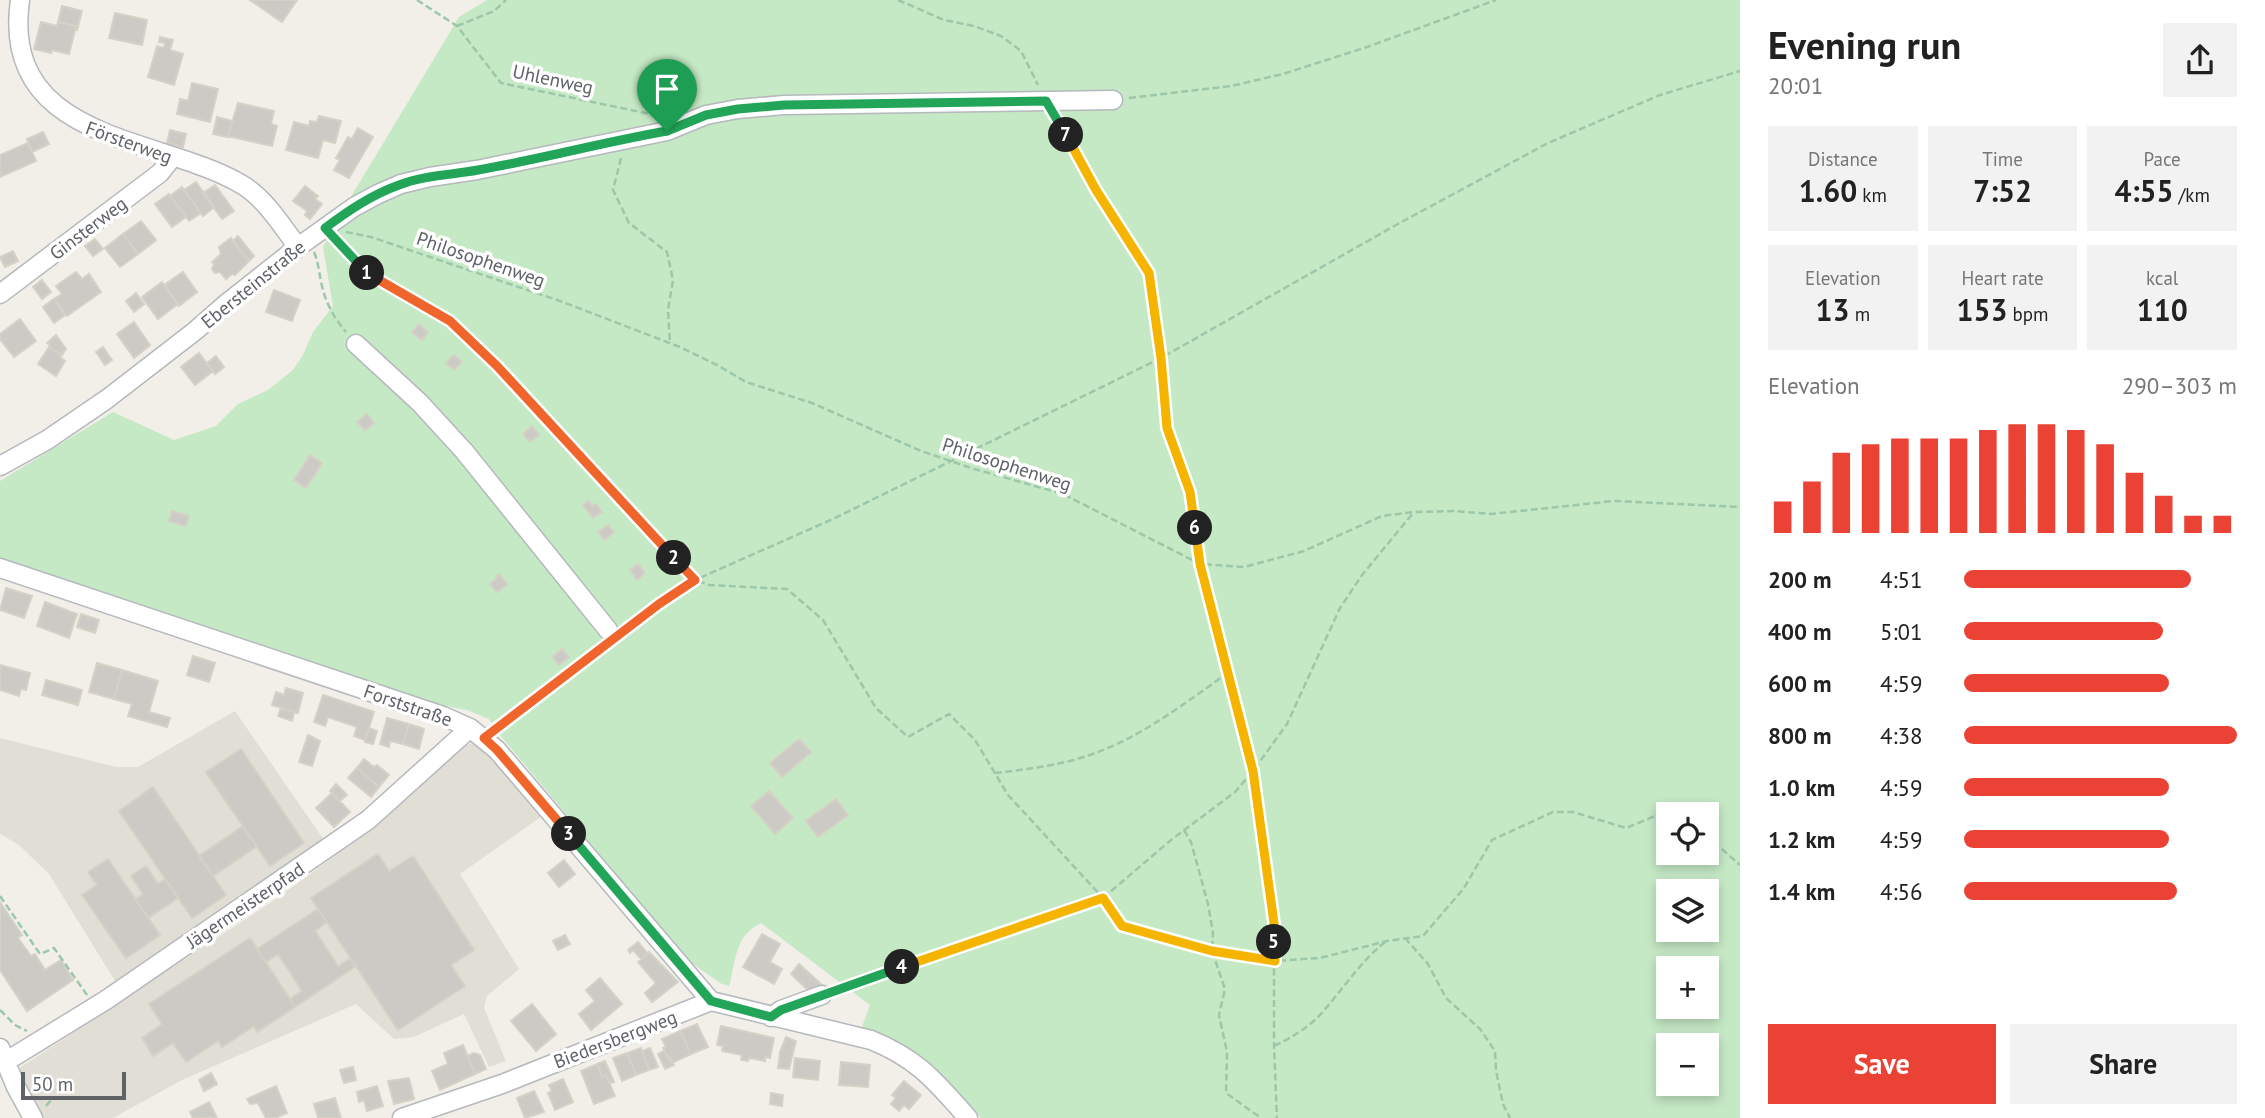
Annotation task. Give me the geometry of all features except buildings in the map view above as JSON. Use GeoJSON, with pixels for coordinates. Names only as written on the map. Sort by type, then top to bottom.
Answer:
{"type":"FeatureCollection","features":[{"type":"Feature","properties":{"kind":"street","name":"Försterweg"},"geometry":{"type":"LineString","coordinates":[[20,0],[15,22],[17,52],[28,82],[37,94],[66,117],[87,129],[223,174],[245,186],[303,244]]}},
{"type":"Feature","properties":{"kind":"street","name":"Ebersteinstraße"},"geometry":{"type":"LineString","coordinates":[[0,466],[47,440],[107,399],[227,303],[354,207],[401,184],[667,131],[706,115],[772,106],[1113,100]]}},
{"type":"Feature","properties":{"kind":"street","name":"Ginsterweg"},"geometry":{"type":"LineString","coordinates":[[0,295],[160,173],[172,158]]}},
{"type":"Feature","properties":{"kind":"street"},"geometry":{"type":"LineString","coordinates":[[356,344],[420,403],[464,451],[610,637]]}},
{"type":"Feature","properties":{"kind":"street","name":"Forststraße"},"geometry":{"type":"LineString","coordinates":[[0,569],[443,716],[477,733],[497,750],[711,1001]]}},
{"type":"Feature","properties":{"kind":"street","name":"Jägermeisterpfad"},"geometry":{"type":"LineString","coordinates":[[3,1055],[51,1034],[261,895],[368,821],[477,733]]}},
{"type":"Feature","properties":{"kind":"street"},"geometry":{"type":"LineString","coordinates":[[771,1017],[781,1010],[822,995]]}},
{"type":"Feature","properties":{"kind":"street"},"geometry":{"type":"LineString","coordinates":[[711,1001],[871,1040],[902,1054],[936,1083],[968,1118]]}},
{"type":"Feature","properties":{"kind":"street","name":"Biedersbergweg"},"geometry":{"type":"LineString","coordinates":[[402,1118],[502,1084],[711,1001]]}},
{"type":"Feature","properties":{"kind":"street"},"geometry":{"type":"LineString","coordinates":[[3,1055],[33,1118]]}},
{"type":"Feature","properties":{"kind":"path","name":"Uhlenweg"},"geometry":{"type":"LineString","coordinates":[[417,0],[457,26],[501,83],[655,115],[667,131]]}},
{"type":"Feature","properties":{"kind":"path"},"geometry":{"type":"LineString","coordinates":[[457,26],[494,11],[506,0]]}},
{"type":"Feature","properties":{"kind":"path"},"geometry":{"type":"LineString","coordinates":[[898,0],[944,20],[974,26],[1001,36],[1021,51],[1096,190],[1149,273],[1161,358],[1167,428],[1190,492],[1200,564],[1253,771],[1274,923],[1274,1046],[1278,1118]]}},
{"type":"Feature","properties":{"kind":"path"},"geometry":{"type":"LineString","coordinates":[[1113,100],[1231,86],[1283,74],[1496,0]]}},
{"type":"Feature","properties":{"kind":"path"},"geometry":{"type":"LineString","coordinates":[[477,733],[610,637],[695,580],[833,519],[1161,358],[1396,225],[1548,143],[1660,95],[1740,71]]}},
{"type":"Feature","properties":{"kind":"path"},"geometry":{"type":"LineString","coordinates":[[626,138],[613,190],[629,223],[667,252],[673,280],[668,310],[670,343]]}},
{"type":"Feature","properties":{"kind":"path"},"geometry":{"type":"LineString","coordinates":[[325,228],[366,273],[450,321],[497,366],[695,580],[709,585],[787,589],[822,620],[876,708],[908,737],[949,714],[975,740],[1008,795],[1103,898],[1122,926],[1212,951],[1275,961],[1320,958],[1387,941],[1423,936],[1464,888],[1492,840],[1552,813],[1573,812],[1626,828],[1656,816]]}},
{"type":"Feature","properties":{"kind":"path","name":"Philosophenweg"},"geometry":{"type":"LineString","coordinates":[[325,228],[371,237],[412,250],[560,301],[670,343],[746,382],[812,403],[921,451],[1063,494],[1200,564],[1244,567],[1304,551],[1382,516],[1414,512],[1491,514],[1614,501],[1740,507]]}},
{"type":"Feature","properties":{"kind":"path"},"geometry":{"type":"LineString","coordinates":[[303,244],[319,264],[322,288],[336,320],[356,344]]}},
{"type":"Feature","properties":{"kind":"path"},"geometry":{"type":"LineString","coordinates":[[822,995],[1103,898],[1184,830],[1235,792],[1287,724],[1340,608],[1362,575],[1414,512]]}},
{"type":"Feature","properties":{"kind":"path"},"geometry":{"type":"LineString","coordinates":[[995,773],[1039,767],[1095,753],[1150,726],[1228,673]]}},
{"type":"Feature","properties":{"kind":"path"},"geometry":{"type":"LineString","coordinates":[[1184,830],[1191,842],[1208,904],[1213,933],[1212,951],[1225,989],[1219,1015],[1227,1052],[1226,1093],[1261,1118]]}},
{"type":"Feature","properties":{"kind":"path"},"geometry":{"type":"LineString","coordinates":[[1719,844],[1740,865]]}},
{"type":"Feature","properties":{"kind":"path"},"geometry":{"type":"LineString","coordinates":[[0,896],[40,954],[54,948],[95,1006]]}},
{"type":"Feature","properties":{"kind":"path"},"geometry":{"type":"LineString","coordinates":[[1405,938],[1428,964],[1446,998],[1480,1029],[1495,1051],[1503,1104],[1510,1118]]}},
{"type":"Feature","properties":{"kind":"path"},"geometry":{"type":"LineString","coordinates":[[1274,1046],[1298,1034],[1318,1017],[1370,955],[1387,941]]}},
{"type":"Feature","properties":{"kind":"path"},"geometry":{"type":"LineString","coordinates":[[0,1010],[15,1025],[26,1031],[51,1034]]}},
{"type":"Feature","properties":{"kind":"shaded area"},"geometry":{"type":"Polygon","coordinates":[[[235,711],[324,840],[115,981],[49,874],[19,845],[0,834],[0,738],[116,767],[138,767],[235,711]]]}},
{"type":"Feature","properties":{"kind":"shaded area"},"geometry":{"type":"Polygon","coordinates":[[[475,742],[485,743],[542,816],[460,874],[519,969],[487,996],[484,1008],[506,1061],[489,1067],[464,1014],[414,1037],[394,1039],[356,1004],[182,1080],[113,1118],[43,1118],[35,1108],[18,1073],[21,1067],[276,899],[367,832],[464,746],[475,742]]]}},
{"type":"Feature","properties":{"kind":"green space"},"geometry":{"type":"Polygon","coordinates":[[[487,0],[1740,0],[1740,1118],[981,1118],[944,1077],[909,1049],[862,1027],[870,1005],[761,923],[752,928],[741,942],[729,986],[720,983],[689,961],[489,719],[0,559],[0,481],[113,412],[174,440],[216,426],[238,404],[268,390],[293,370],[313,332],[333,306],[323,247],[459,17],[487,0]]]}},
{"type":"Feature","properties":{"kind":"route"},"geometry":{"type":"LineString","coordinates":[[1046,101],[1096,190],[1149,273],[1161,358],[1167,428],[1190,492],[1200,564],[1253,771],[1274,923],[1275,961],[1212,951],[1122,926],[1103,898],[822,995],[781,1010],[771,1017],[711,1001],[484,738],[659,604],[695,580],[497,366],[450,321],[366,273],[325,228],[354,207],[401,184],[667,131],[706,115],[784,105],[1046,101]]}}]}
